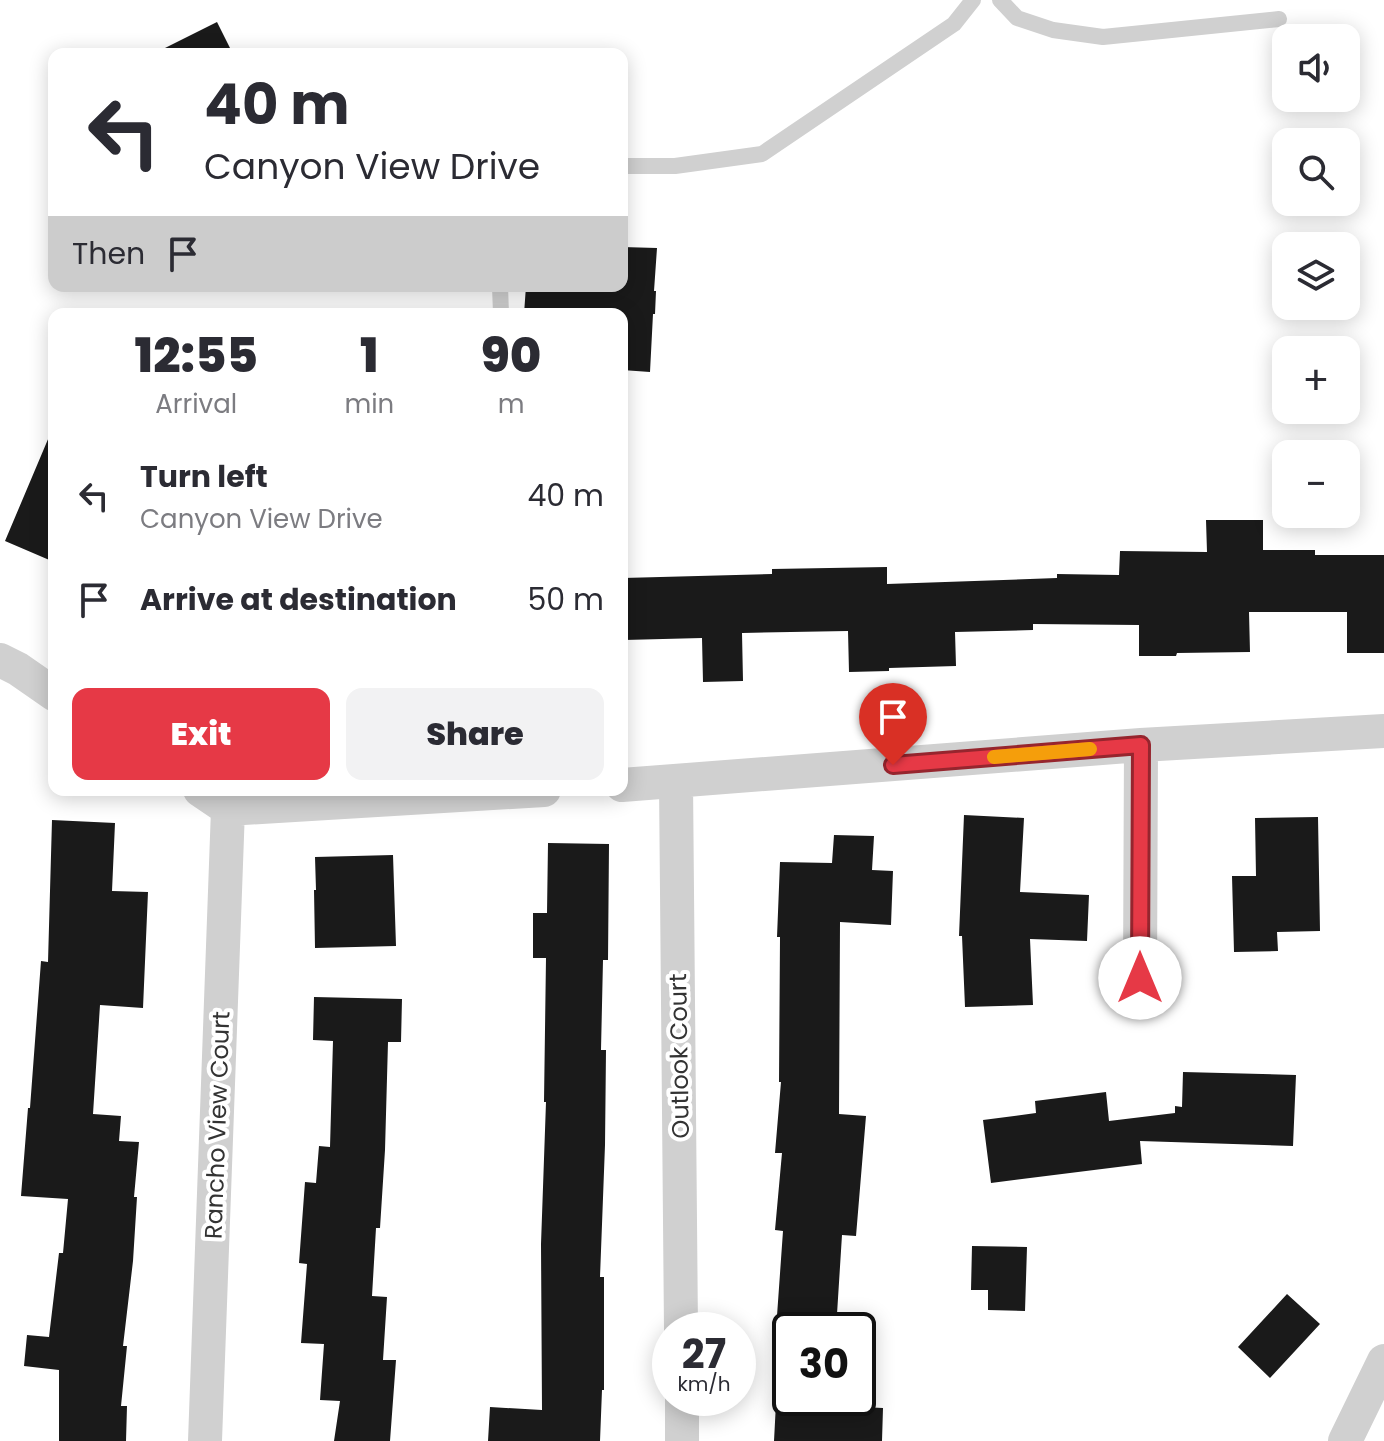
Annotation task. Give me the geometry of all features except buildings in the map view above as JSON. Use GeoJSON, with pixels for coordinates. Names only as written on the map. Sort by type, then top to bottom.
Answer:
{"type":"FeatureCollection","features":[{"type":"Feature","properties":{"kind":"street"},"geometry":{"type":"LineString","coordinates":[[0,660],[48,690]]}},
{"type":"Feature","properties":{"kind":"street"},"geometry":{"type":"LineString","coordinates":[[628,785],[1141,745],[1384,731]]}},
{"type":"Feature","properties":{"kind":"street"},"geometry":{"type":"LineString","coordinates":[[1140,978],[1141,745]]}},
{"type":"Feature","properties":{"kind":"street","name":"Outlook Court"},"geometry":{"type":"LineString","coordinates":[[676,782],[681,1312]]}},
{"type":"Feature","properties":{"kind":"street"},"geometry":{"type":"LineString","coordinates":[[209,796],[228,809],[444,796]]}},
{"type":"Feature","properties":{"kind":"street","name":"Rancho View Court"},"geometry":{"type":"LineString","coordinates":[[205,1441],[228,809]]}},
{"type":"Feature","properties":{"kind":"street"},"geometry":{"type":"LineString","coordinates":[[1345,1441],[1384,1361]]}},
{"type":"Feature","properties":{"kind":"street"},"geometry":{"type":"LineString","coordinates":[[682,1416],[682,1441]]}},
{"type":"Feature","properties":{"kind":"lane"},"geometry":{"type":"LineString","coordinates":[[628,166],[675,166],[762,154],[954,24],[973,0]]}},
{"type":"Feature","properties":{"kind":"lane"},"geometry":{"type":"LineString","coordinates":[[1000,0],[1017,18],[1053,30],[1103,37],[1279,19]]}},
{"type":"Feature","properties":{"kind":"slow traffic"},"geometry":{"type":"LineString","coordinates":[[994,757],[1090,749]]}},
{"type":"Feature","properties":{"kind":"route"},"geometry":{"type":"LineString","coordinates":[[893,765],[1141,745],[1140,978]]}}]}
